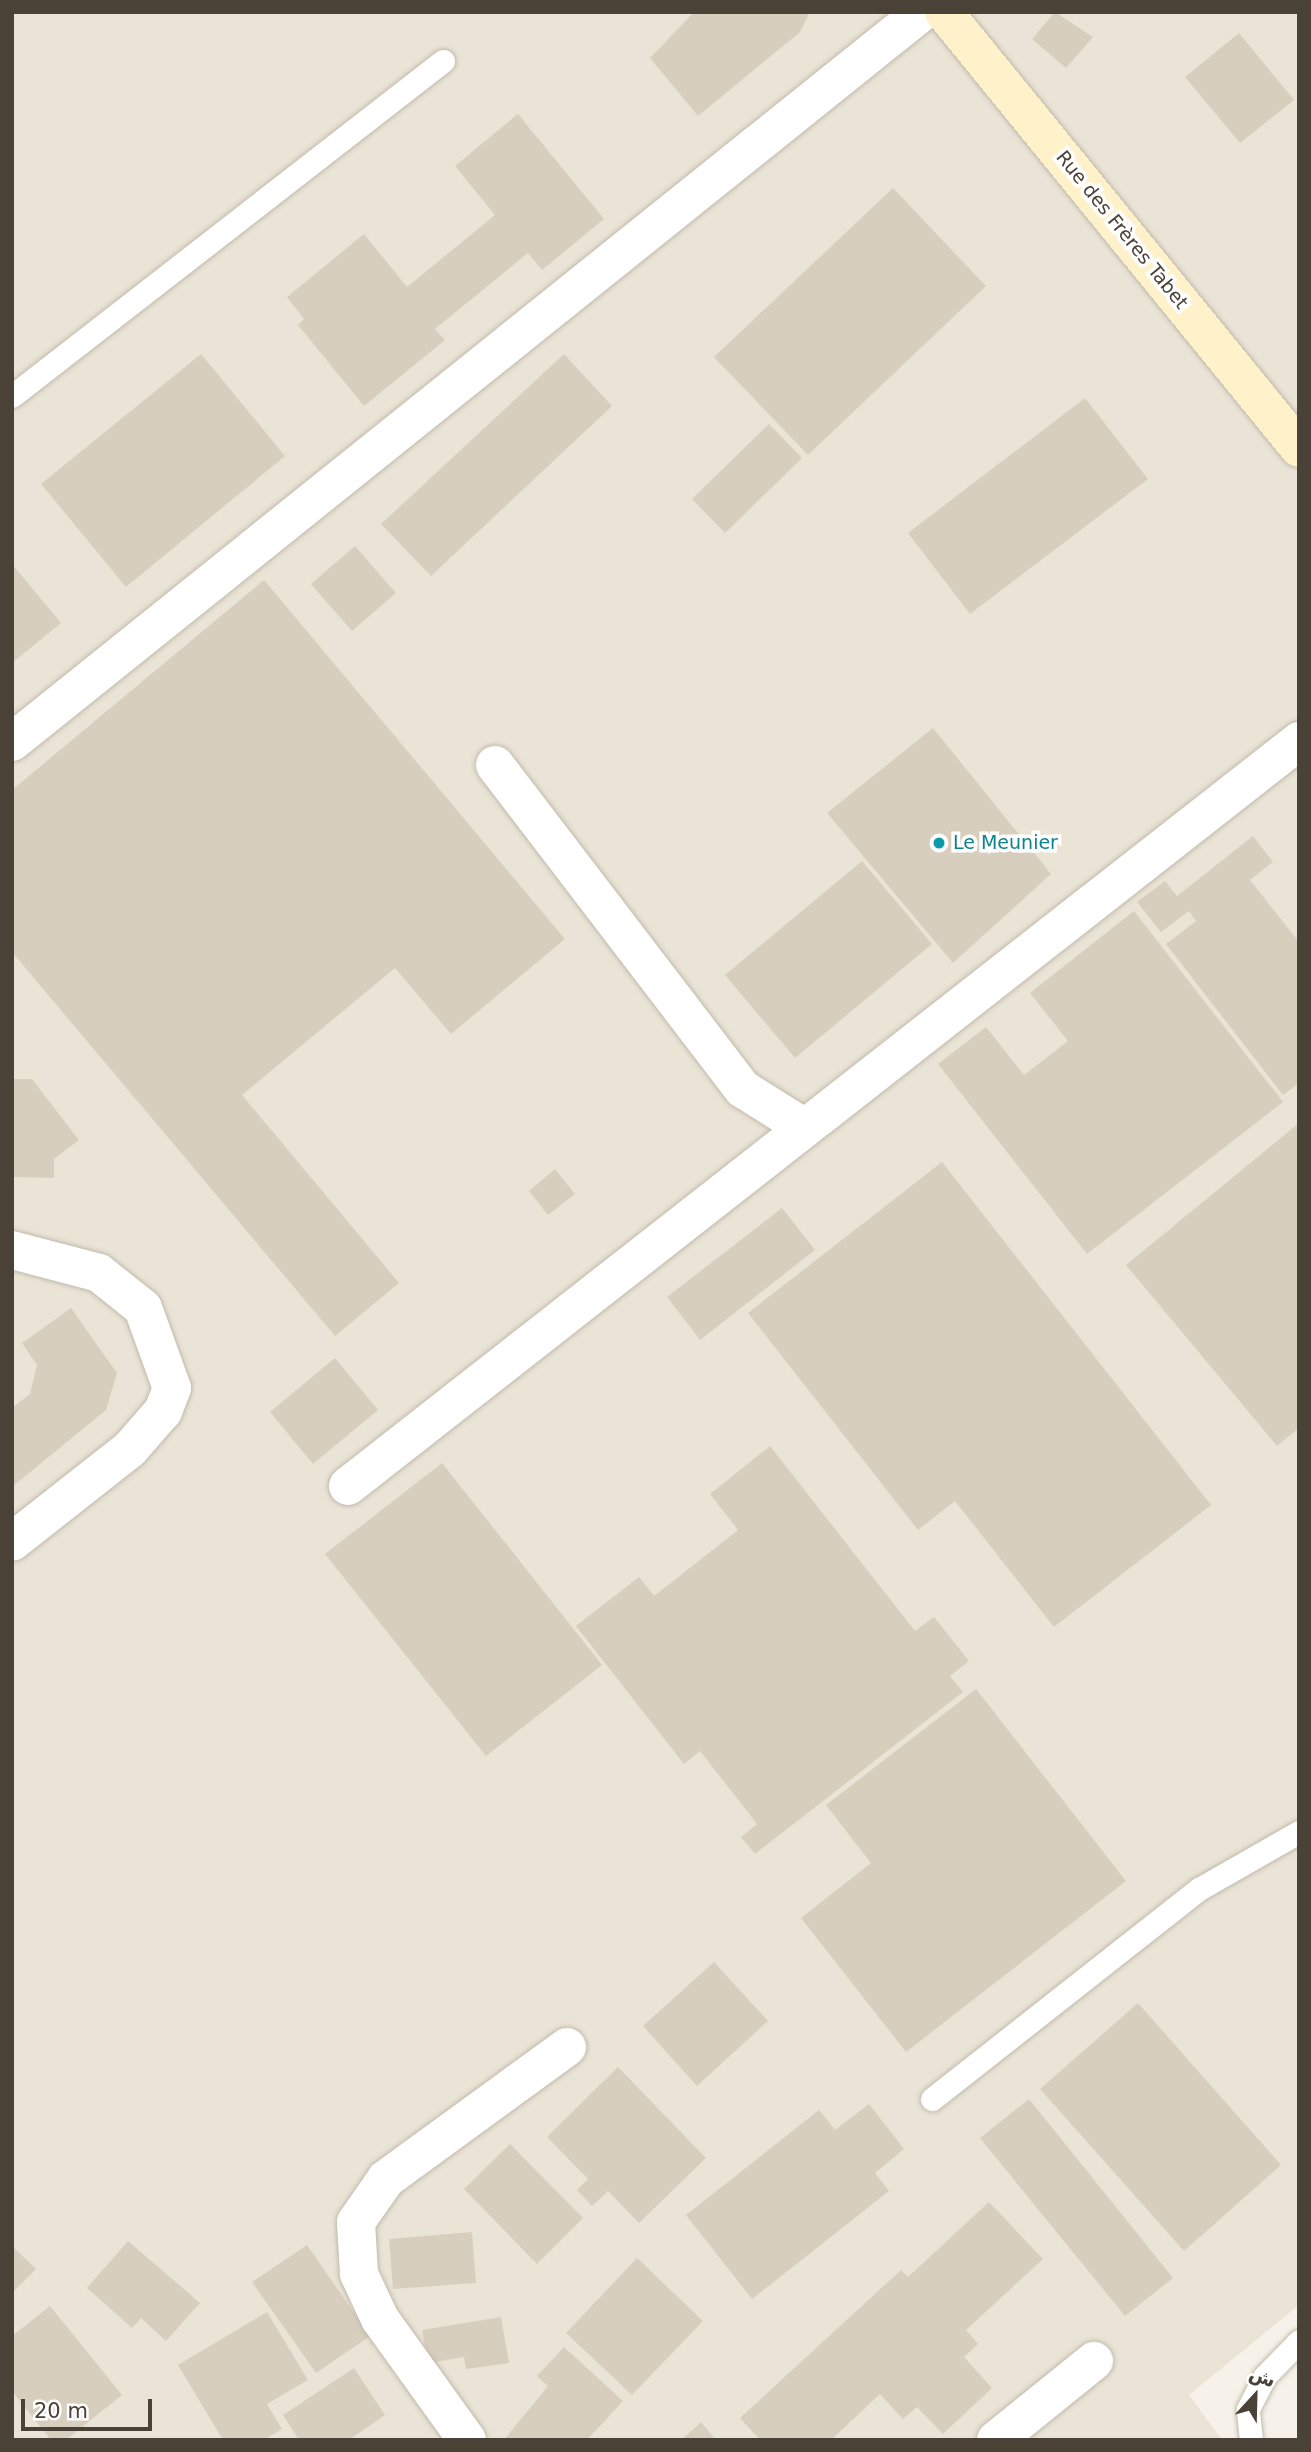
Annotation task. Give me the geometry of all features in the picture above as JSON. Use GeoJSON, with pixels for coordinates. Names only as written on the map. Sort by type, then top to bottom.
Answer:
{"type":"FeatureCollection","features":[{"type":"Feature","properties":{"kind":"street"},"geometry":{"type":"LineString","coordinates":[[12,742],[922,12]]}},
{"type":"Feature","properties":{"kind":"street","name":"Rue des Frères Tabet"},"geometry":{"type":"LineString","coordinates":[[944,12],[1299,448]]}},
{"type":"Feature","properties":{"kind":"street"},"geometry":{"type":"LineString","coordinates":[[348,1486],[1299,741]]}},
{"type":"Feature","properties":{"kind":"street"},"geometry":{"type":"LineString","coordinates":[[495,765],[743,1089],[805,1128]]}},
{"type":"Feature","properties":{"kind":"street"},"geometry":{"type":"LineString","coordinates":[[12,1250],[99,1273],[143,1308],[172,1388],[163,1411],[130,1449],[12,1542]]}},
{"type":"Feature","properties":{"kind":"street"},"geometry":{"type":"LineString","coordinates":[[467,2440],[413,2373],[380,2319],[359,2274],[356,2222],[386,2179],[568,2047]]}},
{"type":"Feature","properties":{"kind":"street"},"geometry":{"type":"LineString","coordinates":[[996,2440],[1094,2361]]}},
{"type":"Feature","properties":{"kind":"lane"},"geometry":{"type":"LineString","coordinates":[[12,396],[443,61]]}},
{"type":"Feature","properties":{"kind":"lane"},"geometry":{"type":"LineString","coordinates":[[932,2099],[1199,1889],[1299,1832]]}},
{"type":"Feature","properties":{"kind":"lane"},"geometry":{"type":"LineString","coordinates":[[1251,2440],[1248,2409],[1264,2377],[1299,2341]]}},
{"type":"Feature","properties":{"kind":"shaded area"},"geometry":{"type":"Polygon","coordinates":[[[12,12],[1299,12],[1299,2305],[1189,2395],[1222,2440],[12,2440],[12,12]]]}},
{"type":"Feature","properties":{"kind":"building"},"geometry":{"type":"Polygon","coordinates":[[[694,12],[810,12],[800,32],[698,116],[650,58],[694,12]]]}},
{"type":"Feature","properties":{"kind":"building"},"geometry":{"type":"Polygon","coordinates":[[[1055,12],[1093,37],[1066,68],[1032,39],[1055,12]]]}},
{"type":"Feature","properties":{"kind":"building"},"geometry":{"type":"Polygon","coordinates":[[[1239,33],[1294,100],[1240,143],[1185,77],[1239,33]]]}},
{"type":"Feature","properties":{"kind":"building"},"geometry":{"type":"Polygon","coordinates":[[[518,114],[604,219],[542,270],[528,253],[435,329],[445,340],[364,406],[298,325],[304,319],[287,297],[364,234],[407,287],[495,215],[455,166],[518,114]]]}},
{"type":"Feature","properties":{"kind":"building"},"geometry":{"type":"Polygon","coordinates":[[[893,188],[986,286],[808,455],[714,357],[893,188]]]}},
{"type":"Feature","properties":{"kind":"building"},"geometry":{"type":"Polygon","coordinates":[[[201,354],[285,456],[126,587],[41,484],[201,354]]]}},
{"type":"Feature","properties":{"kind":"building"},"geometry":{"type":"Polygon","coordinates":[[[564,354],[612,406],[431,576],[381,524],[564,354]]]}},
{"type":"Feature","properties":{"kind":"building"},"geometry":{"type":"Polygon","coordinates":[[[1085,398],[1148,479],[970,614],[908,533],[1085,398]]]}},
{"type":"Feature","properties":{"kind":"building"},"geometry":{"type":"Polygon","coordinates":[[[769,424],[802,458],[725,533],[692,499],[769,424]]]}},
{"type":"Feature","properties":{"kind":"building"},"geometry":{"type":"Polygon","coordinates":[[[355,546],[396,593],[352,631],[311,584],[355,546]]]}},
{"type":"Feature","properties":{"kind":"building"},"geometry":{"type":"Polygon","coordinates":[[[12,564],[61,623],[12,663],[12,564]]]}},
{"type":"Feature","properties":{"kind":"building"},"geometry":{"type":"Polygon","coordinates":[[[264,580],[565,939],[451,1034],[395,968],[242,1095],[399,1283],[335,1336],[12,952],[12,790],[264,580]]]}},
{"type":"Feature","properties":{"kind":"building","name":"Le Meunier"},"geometry":{"type":"Polygon","coordinates":[[[933,728],[1051,874],[953,963],[827,813],[933,728]]]}},
{"type":"Feature","properties":{"kind":"building"},"geometry":{"type":"Polygon","coordinates":[[[1253,836],[1273,862],[1250,880],[1299,942],[1299,1083],[1283,1095],[1166,944],[1196,921],[1189,911],[1161,932],[1137,902],[1165,881],[1177,896],[1253,836]]]}},
{"type":"Feature","properties":{"kind":"building"},"geometry":{"type":"Polygon","coordinates":[[[862,861],[932,944],[795,1058],[725,975],[862,861]]]}},
{"type":"Feature","properties":{"kind":"building"},"geometry":{"type":"Polygon","coordinates":[[[1134,911],[1283,1102],[1087,1254],[938,1064],[986,1027],[1024,1075],[1068,1041],[1030,993],[1134,911]]]}},
{"type":"Feature","properties":{"kind":"building"},"geometry":{"type":"Polygon","coordinates":[[[12,1079],[32,1079],[79,1140],[54,1159],[54,1178],[12,1177],[12,1079]]]}},
{"type":"Feature","properties":{"kind":"building"},"geometry":{"type":"Polygon","coordinates":[[[1299,1123],[1299,1428],[1277,1446],[1126,1265],[1299,1123]]]}},
{"type":"Feature","properties":{"kind":"building"},"geometry":{"type":"Polygon","coordinates":[[[942,1162],[1211,1505],[1054,1627],[955,1501],[918,1530],[748,1313],[942,1162]]]}},
{"type":"Feature","properties":{"kind":"building"},"geometry":{"type":"Polygon","coordinates":[[[555,1169],[575,1194],[548,1215],[529,1191],[555,1169]]]}},
{"type":"Feature","properties":{"kind":"building"},"geometry":{"type":"Polygon","coordinates":[[[782,1208],[815,1250],[700,1340],[667,1297],[782,1208]]]}},
{"type":"Feature","properties":{"kind":"building"},"geometry":{"type":"Polygon","coordinates":[[[71,1308],[117,1373],[106,1410],[12,1487],[12,1408],[30,1394],[37,1365],[22,1343],[71,1308]]]}},
{"type":"Feature","properties":{"kind":"building"},"geometry":{"type":"Polygon","coordinates":[[[335,1358],[378,1410],[313,1464],[270,1412],[335,1358]]]}},
{"type":"Feature","properties":{"kind":"building"},"geometry":{"type":"Polygon","coordinates":[[[770,1446],[915,1631],[934,1617],[969,1661],[950,1676],[963,1692],[755,1854],[741,1837],[757,1824],[700,1751],[684,1764],[576,1626],[639,1577],[654,1596],[738,1530],[710,1494],[770,1446]]]}},
{"type":"Feature","properties":{"kind":"building"},"geometry":{"type":"Polygon","coordinates":[[[442,1463],[602,1665],[486,1756],[325,1554],[442,1463]]]}},
{"type":"Feature","properties":{"kind":"building"},"geometry":{"type":"Polygon","coordinates":[[[976,1689],[1126,1881],[906,2052],[801,1918],[871,1863],[826,1805],[976,1689]]]}},
{"type":"Feature","properties":{"kind":"building"},"geometry":{"type":"Polygon","coordinates":[[[714,1962],[768,2021],[697,2086],[643,2026],[714,1962]]]}},
{"type":"Feature","properties":{"kind":"building"},"geometry":{"type":"Polygon","coordinates":[[[1138,2003],[1281,2165],[1184,2251],[1040,2089],[1138,2003]]]}},
{"type":"Feature","properties":{"kind":"building"},"geometry":{"type":"Polygon","coordinates":[[[618,2067],[706,2158],[639,2223],[608,2191],[592,2206],[577,2190],[588,2179],[547,2137],[618,2067]]]}},
{"type":"Feature","properties":{"kind":"building"},"geometry":{"type":"Polygon","coordinates":[[[1029,2099],[1173,2278],[1125,2316],[980,2138],[1029,2099]]]}},
{"type":"Feature","properties":{"kind":"building"},"geometry":{"type":"Polygon","coordinates":[[[869,2104],[904,2149],[875,2173],[889,2191],[752,2299],[686,2215],[819,2110],[835,2130],[869,2104]]]}},
{"type":"Feature","properties":{"kind":"building"},"geometry":{"type":"Polygon","coordinates":[[[510,2144],[583,2218],[537,2264],[464,2189],[510,2144]]]}},
{"type":"Feature","properties":{"kind":"building"},"geometry":{"type":"Polygon","coordinates":[[[989,2202],[1043,2259],[966,2330],[978,2344],[964,2357],[992,2388],[943,2434],[917,2407],[903,2419],[880,2394],[831,2440],[760,2440],[740,2418],[901,2270],[908,2277],[989,2202]]]}},
{"type":"Feature","properties":{"kind":"building"},"geometry":{"type":"Polygon","coordinates":[[[472,2232],[476,2283],[393,2289],[389,2239],[472,2232]]]}},
{"type":"Feature","properties":{"kind":"building"},"geometry":{"type":"Polygon","coordinates":[[[128,2241],[200,2303],[166,2341],[141,2318],[132,2328],[87,2288],[128,2241]]]}},
{"type":"Feature","properties":{"kind":"building"},"geometry":{"type":"Polygon","coordinates":[[[307,2245],[370,2336],[316,2373],[252,2282],[307,2245]]]}},
{"type":"Feature","properties":{"kind":"building"},"geometry":{"type":"Polygon","coordinates":[[[12,2246],[36,2269],[12,2293],[12,2246]]]}},
{"type":"Feature","properties":{"kind":"building"},"geometry":{"type":"Polygon","coordinates":[[[637,2258],[703,2321],[632,2395],[566,2333],[637,2258]]]}},
{"type":"Feature","properties":{"kind":"building"},"geometry":{"type":"Polygon","coordinates":[[[50,2306],[122,2395],[66,2440],[51,2440],[12,2391],[12,2336],[50,2306]]]}},
{"type":"Feature","properties":{"kind":"building"},"geometry":{"type":"Polygon","coordinates":[[[267,2312],[308,2380],[267,2404],[282,2429],[264,2440],[223,2440],[178,2365],[267,2312]]]}},
{"type":"Feature","properties":{"kind":"building"},"geometry":{"type":"Polygon","coordinates":[[[501,2317],[509,2363],[466,2369],[464,2357],[428,2363],[422,2330],[501,2317]]]}},
{"type":"Feature","properties":{"kind":"building"},"geometry":{"type":"Polygon","coordinates":[[[564,2347],[623,2401],[587,2440],[504,2440],[548,2386],[537,2376],[564,2347]]]}},
{"type":"Feature","properties":{"kind":"building"},"geometry":{"type":"Polygon","coordinates":[[[354,2368],[385,2415],[349,2440],[299,2440],[283,2415],[354,2368]]]}},
{"type":"Feature","properties":{"kind":"building"},"geometry":{"type":"Polygon","coordinates":[[[701,2422],[716,2440],[681,2440],[701,2422]]]}},
{"type":"Feature","properties":{"kind":"place","name":"Le Meunier"},"geometry":{"type":"Point","coordinates":[939,843]}}]}
